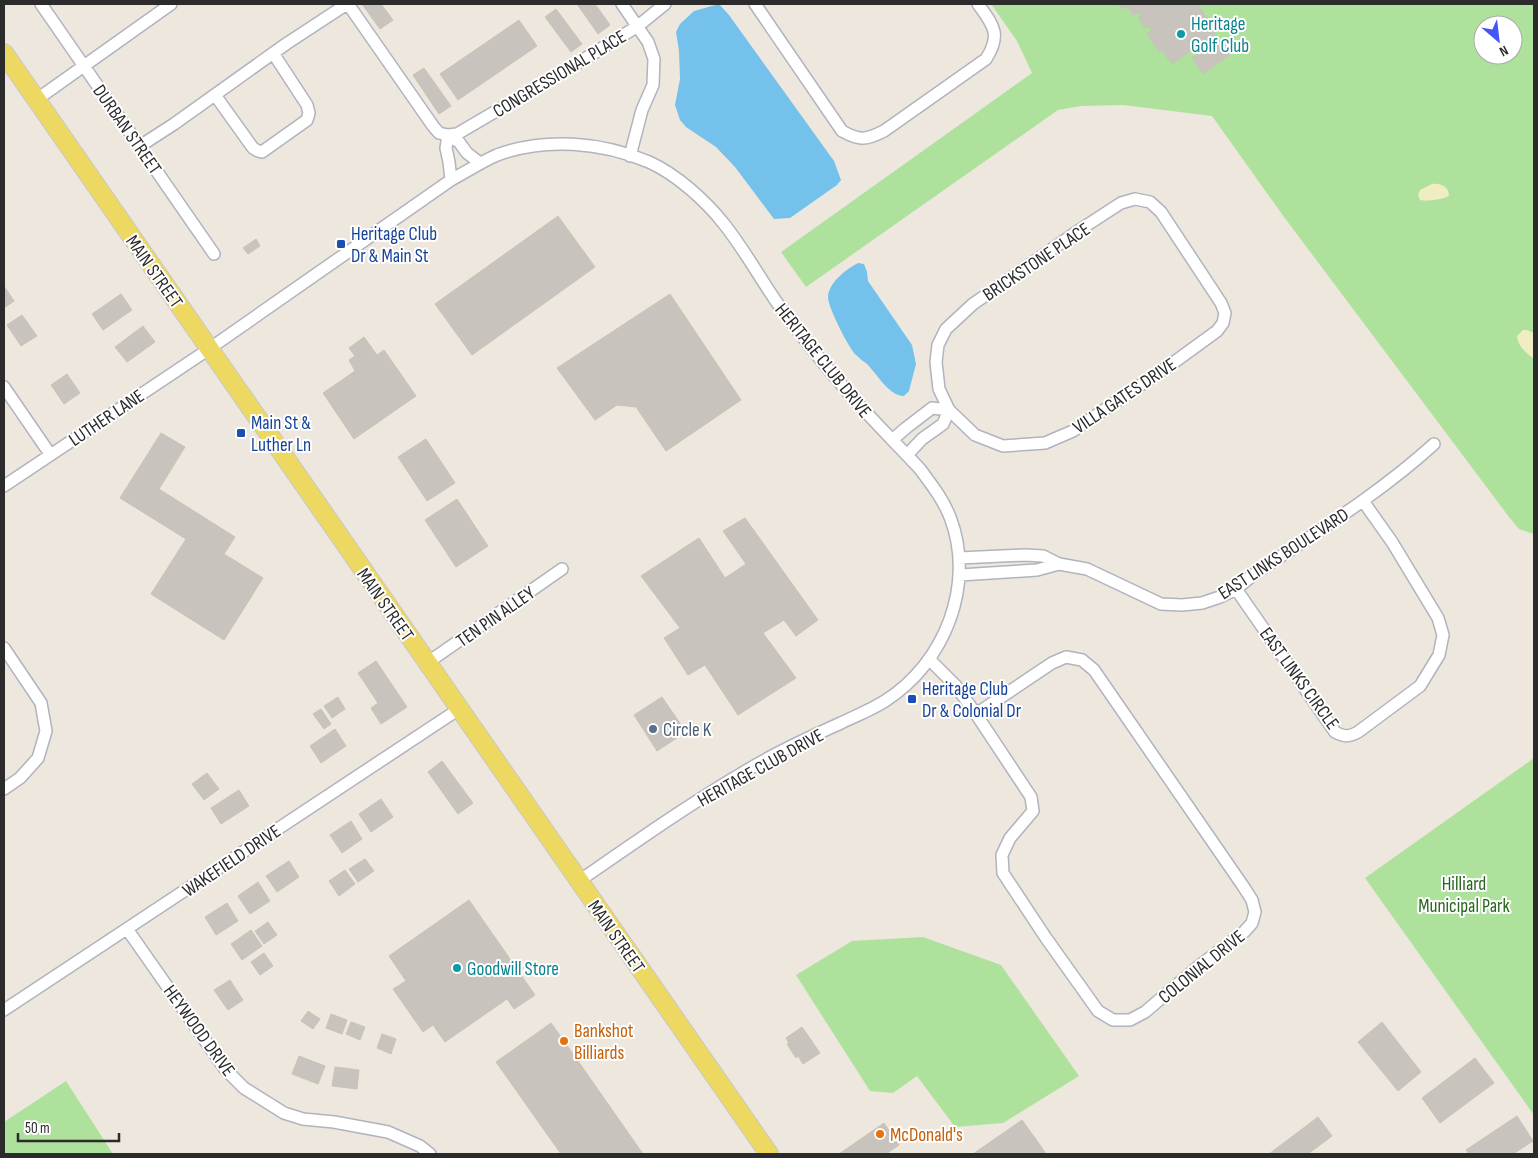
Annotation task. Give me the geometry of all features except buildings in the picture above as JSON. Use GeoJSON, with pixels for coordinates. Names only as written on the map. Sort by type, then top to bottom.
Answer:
{"type":"FeatureCollection","features":[{"type":"Feature","properties":{"kind":"main road","name":"MAIN STREET"},"geometry":{"type":"LineString","coordinates":[[4,53],[769,1154]]}},
{"type":"Feature","properties":{"kind":"street","name":"DURBAN STREET"},"geometry":{"type":"LineString","coordinates":[[41,4],[214,254]]}},
{"type":"Feature","properties":{"kind":"street"},"geometry":{"type":"LineString","coordinates":[[150,4],[157,14]]}},
{"type":"Feature","properties":{"kind":"street"},"geometry":{"type":"LineString","coordinates":[[36,100],[171,4]]}},
{"type":"Feature","properties":{"kind":"street"},"geometry":{"type":"LineString","coordinates":[[140,146],[347,4],[432,126],[439,133],[448,135],[459,142],[480,163]]}},
{"type":"Feature","properties":{"kind":"street"},"geometry":{"type":"LineString","coordinates":[[622,4],[648,42],[654,59],[652,85],[642,110],[630,156]]}},
{"type":"Feature","properties":{"kind":"street","name":"CONGRESSIONAL PLACE"},"geometry":{"type":"LineString","coordinates":[[448,135],[457,134],[578,63],[638,26],[665,4]]}},
{"type":"Feature","properties":{"kind":"street"},"geometry":{"type":"LineString","coordinates":[[755,4],[842,131],[854,138],[870,138],[884,131],[986,59],[994,46],[995,31],[978,4]]}},
{"type":"Feature","properties":{"kind":"street"},"geometry":{"type":"LineString","coordinates":[[215,95],[252,148],[258,151],[262,152],[307,120],[309,113],[307,105],[273,53]]}},
{"type":"Feature","properties":{"kind":"street"},"geometry":{"type":"LineString","coordinates":[[448,135],[446,148],[451,180]]}},
{"type":"Feature","properties":{"kind":"street","name":"HERITAGE CLUB DRIVE"},"geometry":{"type":"LineString","coordinates":[[209,349],[451,180],[480,163],[530,146],[576,144],[601,148],[650,163],[692,191],[711,209],[725,225],[786,316],[840,384],[928,480],[950,515],[955,532],[960,575],[956,598],[947,628],[930,660],[908,684],[884,702],[773,755],[744,772],[673,816],[579,881]]}},
{"type":"Feature","properties":{"kind":"street","name":"BRICKSTONE PLACE"},"geometry":{"type":"LineString","coordinates":[[949,410],[939,388],[936,362],[938,345],[946,329],[972,304],[1080,229],[1121,203],[1136,199],[1150,202],[1161,212],[1190,255]]}},
{"type":"Feature","properties":{"kind":"street","name":"VILLA GATES DRIVE"},"geometry":{"type":"LineString","coordinates":[[949,410],[975,435],[1004,446],[1045,443],[1073,431],[1173,363],[1216,331],[1223,323],[1225,313],[1221,303],[1190,255]]}},
{"type":"Feature","properties":{"kind":"street","name":"LUTHER LANE"},"geometry":{"type":"LineString","coordinates":[[4,486],[209,349]]}},
{"type":"Feature","properties":{"kind":"street"},"geometry":{"type":"LineString","coordinates":[[4,387],[50,454]]}},
{"type":"Feature","properties":{"kind":"street"},"geometry":{"type":"LineString","coordinates":[[892,440],[932,408],[949,410],[943,424],[922,439],[907,456]]}},
{"type":"Feature","properties":{"kind":"street","name":"EAST LINKS BOULEVARD"},"geometry":{"type":"LineString","coordinates":[[959,558],[1043,556],[1059,564],[1087,569],[1161,604],[1182,606],[1202,603],[1236,589],[1253,575],[1407,468],[1434,444]]}},
{"type":"Feature","properties":{"kind":"street","name":"EAST LINKS CIRCLE"},"geometry":{"type":"LineString","coordinates":[[1236,589],[1335,732],[1342,736],[1350,736],[1358,732],[1420,686],[1439,655],[1443,635],[1438,618],[1392,542],[1363,500]]}},
{"type":"Feature","properties":{"kind":"street","name":"EAST LINKS BOULEVARD"},"geometry":{"type":"LineString","coordinates":[[960,575],[1037,570],[1059,564]]}},
{"type":"Feature","properties":{"kind":"street","name":"TEN PIN ALLEY"},"geometry":{"type":"LineString","coordinates":[[427,663],[562,569]]}},
{"type":"Feature","properties":{"kind":"street"},"geometry":{"type":"LineString","coordinates":[[4,648],[41,703],[46,731],[38,758],[20,778],[4,790]]}},
{"type":"Feature","properties":{"kind":"street","name":"COLONIAL DRIVE"},"geometry":{"type":"LineString","coordinates":[[930,660],[956,686],[1031,797],[1033,811],[1010,838],[1002,855],[1003,873],[1098,1011],[1113,1020],[1130,1020],[1144,1012],[1198,966],[1244,932],[1252,923],[1255,912],[1252,900],[1243,886],[1094,670],[1082,660],[1066,657],[1052,663],[976,714]]}},
{"type":"Feature","properties":{"kind":"street","name":"WAKEFIELD DRIVE"},"geometry":{"type":"LineString","coordinates":[[4,1010],[459,709]]}},
{"type":"Feature","properties":{"kind":"street","name":"HEYWOOD DRIVE"},"geometry":{"type":"LineString","coordinates":[[128,929],[225,1069],[244,1088],[284,1113],[303,1119],[334,1122],[388,1132],[420,1146],[430,1154]]}},
{"type":"Feature","properties":{"kind":"green space","name":"Heritage Golf Club"},"geometry":{"type":"Polygon","coordinates":[[[991,4],[1534,4],[1534,534],[1519,529],[1509,517],[1284,217],[1212,116],[1123,105],[1081,106],[1058,110],[806,287],[781,252],[1032,73],[1017,41],[991,4]]]}},
{"type":"Feature","properties":{"kind":"green space","name":"Hilliard Municipal Park"},"geometry":{"type":"Polygon","coordinates":[[[1534,758],[1534,1115],[1365,878],[1534,758]]]}},
{"type":"Feature","properties":{"kind":"green space"},"geometry":{"type":"Polygon","coordinates":[[[923,937],[1001,965],[1079,1076],[1003,1123],[955,1127],[917,1076],[893,1093],[870,1091],[796,975],[852,941],[923,937]]]}},
{"type":"Feature","properties":{"kind":"green space"},"geometry":{"type":"Polygon","coordinates":[[[66,1081],[113,1154],[4,1154],[4,1122],[66,1081]]]}},
{"type":"Feature","properties":{"kind":"sand"},"geometry":{"type":"Polygon","coordinates":[[[1432,184],[1444,186],[1448,190],[1449,196],[1435,200],[1420,200],[1418,195],[1420,190],[1432,184]]]}},
{"type":"Feature","properties":{"kind":"sand"},"geometry":{"type":"Polygon","coordinates":[[[1523,330],[1534,333],[1534,359],[1525,352],[1519,343],[1517,336],[1523,330]]]}},
{"type":"Feature","properties":{"kind":"water"},"geometry":{"type":"Polygon","coordinates":[[[719,4],[729,15],[834,161],[841,180],[837,185],[790,218],[774,219],[735,167],[716,147],[686,127],[680,120],[675,105],[680,79],[676,32],[680,24],[694,11],[719,4]]]}},
{"type":"Feature","properties":{"kind":"water"},"geometry":{"type":"Polygon","coordinates":[[[858,263],[864,264],[868,281],[912,345],[916,364],[909,391],[904,396],[888,389],[867,364],[855,354],[834,317],[828,296],[829,291],[844,272],[858,263]]]}},
{"type":"Feature","properties":{"kind":"place","name":"Heritage Golf Club"},"geometry":{"type":"Point","coordinates":[1181,34]}},
{"type":"Feature","properties":{"kind":"place","name":"Heritage Club Dr & Main St"},"geometry":{"type":"Point","coordinates":[341,244]}},
{"type":"Feature","properties":{"kind":"place","name":"Main St & Luther Ln"},"geometry":{"type":"Point","coordinates":[241,433]}},
{"type":"Feature","properties":{"kind":"place","name":"Heritage Club Dr & Colonial Dr"},"geometry":{"type":"Point","coordinates":[912,699]}},
{"type":"Feature","properties":{"kind":"place","name":"Circle K"},"geometry":{"type":"Point","coordinates":[653,729]}},
{"type":"Feature","properties":{"kind":"place","name":"Goodwill Store"},"geometry":{"type":"Point","coordinates":[457,968]}},
{"type":"Feature","properties":{"kind":"place","name":"Bankshot Billiards"},"geometry":{"type":"Point","coordinates":[564,1041]}},
{"type":"Feature","properties":{"kind":"place","name":"McDonald's"},"geometry":{"type":"Point","coordinates":[880,1134]}}]}
